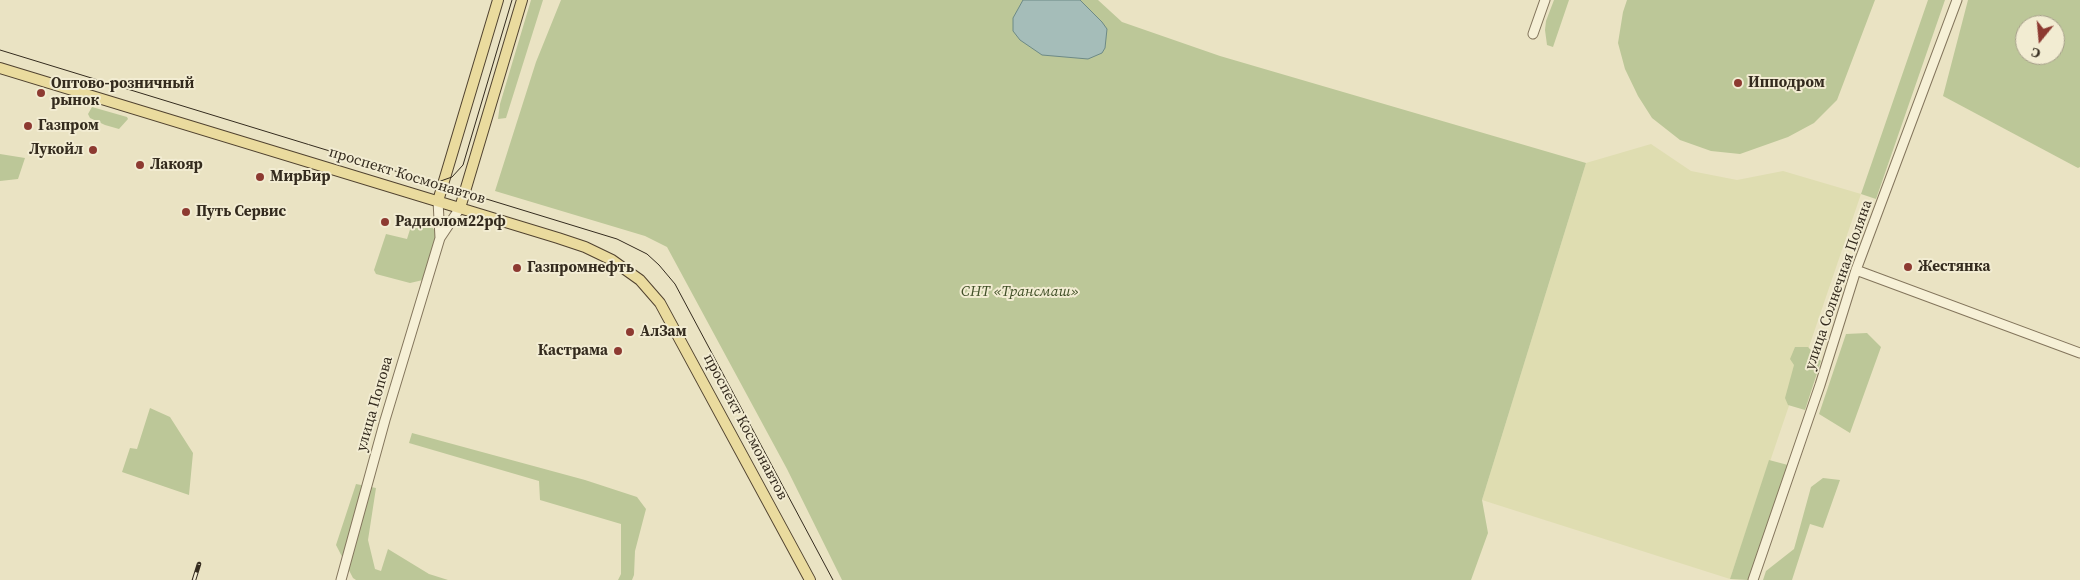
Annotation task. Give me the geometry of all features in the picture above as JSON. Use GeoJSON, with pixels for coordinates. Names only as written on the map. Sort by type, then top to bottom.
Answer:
{"type":"FeatureCollection","features":[{"type":"Feature","properties":{"kind":"main road","name":"улица Попова"},"geometry":{"type":"LineString","coordinates":[[438,201],[498,0]]}},
{"type":"Feature","properties":{"kind":"main road","name":"улица Попова"},"geometry":{"type":"LineString","coordinates":[[460,208],[522,0]]}},
{"type":"Feature","properties":{"kind":"main road","name":"проспект Космонавтов"},"geometry":{"type":"LineString","coordinates":[[0,68],[558,238],[597,252],[627,270],[652,292],[687,352],[810,580]]}},
{"type":"Feature","properties":{"kind":"street"},"geometry":{"type":"LineString","coordinates":[[1533,34],[1545,0]]}},
{"type":"Feature","properties":{"kind":"street","name":"улица Солнечная Поляна"},"geometry":{"type":"LineString","coordinates":[[1753,580],[1820,385],[1856,270],[1957,0]]}},
{"type":"Feature","properties":{"kind":"street","name":"улица Попова"},"geometry":{"type":"LineString","coordinates":[[438,201],[440,238]]}},
{"type":"Feature","properties":{"kind":"street","name":"улица Попова"},"geometry":{"type":"LineString","coordinates":[[340,580],[385,420],[440,238],[460,208]]}},
{"type":"Feature","properties":{"kind":"street"},"geometry":{"type":"LineString","coordinates":[[1856,270],[2080,353]]}},
{"type":"Feature","properties":{"kind":"shaded area"},"geometry":{"type":"Polygon","coordinates":[[[1651,144],[1691,171],[1737,180],[1783,171],[1861,194],[1730,579],[1482,500],[1586,163],[1651,144]]]}},
{"type":"Feature","properties":{"kind":"green space"},"geometry":{"type":"Polygon","coordinates":[[[531,0],[543,0],[506,118],[498,119],[500,104],[531,0]]]}},
{"type":"Feature","properties":{"kind":"green space","name":"СНТ «Трансмаш»"},"geometry":{"type":"Polygon","coordinates":[[[561,0],[1098,0],[1122,22],[1220,56],[1586,163],[1482,500],[1488,533],[1471,580],[842,580],[787,469],[667,247],[645,236],[495,191],[536,62],[561,0]]]}},
{"type":"Feature","properties":{"kind":"green space"},"geometry":{"type":"Polygon","coordinates":[[[1554,0],[1569,0],[1553,47],[1547,45],[1545,30],[1546,21],[1554,0]]]}},
{"type":"Feature","properties":{"kind":"green space","name":"Ипподром"},"geometry":{"type":"Polygon","coordinates":[[[1627,0],[1875,0],[1837,100],[1814,123],[1788,137],[1740,154],[1711,151],[1680,140],[1652,118],[1638,96],[1625,69],[1618,43],[1627,0]]]}},
{"type":"Feature","properties":{"kind":"green space"},"geometry":{"type":"Polygon","coordinates":[[[1928,0],[1945,0],[1876,199],[1861,194],[1928,0]]]}},
{"type":"Feature","properties":{"kind":"green space"},"geometry":{"type":"Polygon","coordinates":[[[1968,0],[2080,0],[2080,167],[2078,168],[1943,96],[1968,0]]]}},
{"type":"Feature","properties":{"kind":"green space"},"geometry":{"type":"Polygon","coordinates":[[[92,107],[127,117],[128,119],[119,129],[105,125],[90,118],[88,114],[92,107]]]}},
{"type":"Feature","properties":{"kind":"green space"},"geometry":{"type":"Polygon","coordinates":[[[0,154],[25,158],[18,179],[0,181],[0,154]]]}},
{"type":"Feature","properties":{"kind":"green space"},"geometry":{"type":"Polygon","coordinates":[[[413,220],[428,225],[437,231],[423,280],[410,283],[376,274],[374,270],[386,234],[407,239],[413,220]]]}},
{"type":"Feature","properties":{"kind":"green space"},"geometry":{"type":"Polygon","coordinates":[[[1867,333],[1881,347],[1850,433],[1819,414],[1846,334],[1867,333]]]}},
{"type":"Feature","properties":{"kind":"green space"},"geometry":{"type":"Polygon","coordinates":[[[1795,347],[1808,347],[1821,361],[1805,410],[1788,405],[1785,398],[1794,365],[1790,359],[1795,347]]]}},
{"type":"Feature","properties":{"kind":"green space"},"geometry":{"type":"Polygon","coordinates":[[[150,408],[170,417],[193,453],[189,495],[122,472],[130,448],[137,449],[150,408]]]}},
{"type":"Feature","properties":{"kind":"green space"},"geometry":{"type":"Polygon","coordinates":[[[412,433],[585,480],[637,497],[646,509],[635,551],[632,580],[618,580],[621,574],[621,524],[540,500],[539,481],[409,443],[412,433]]]}},
{"type":"Feature","properties":{"kind":"green space"},"geometry":{"type":"Polygon","coordinates":[[[1769,460],[1788,465],[1748,580],[1730,579],[1769,460]]]}},
{"type":"Feature","properties":{"kind":"green space"},"geometry":{"type":"Polygon","coordinates":[[[1823,478],[1840,480],[1823,528],[1810,524],[1792,580],[1763,580],[1766,571],[1794,549],[1811,487],[1823,478]]]}},
{"type":"Feature","properties":{"kind":"green space"},"geometry":{"type":"Polygon","coordinates":[[[356,484],[376,488],[368,540],[375,569],[381,571],[388,549],[429,574],[448,580],[356,580],[353,578],[336,545],[356,484]]]}},
{"type":"Feature","properties":{"kind":"water"},"geometry":{"type":"Polygon","coordinates":[[[1023,0],[1080,0],[1107,29],[1105,48],[1102,53],[1088,59],[1042,55],[1020,40],[1013,31],[1013,18],[1023,0]]]}},
{"type":"Feature","properties":{"kind":"tram line"},"geometry":{"type":"LineString","coordinates":[[435,183],[452,177],[463,165],[512,0]]}},
{"type":"Feature","properties":{"kind":"tram line"},"geometry":{"type":"LineString","coordinates":[[0,50],[617,239],[647,254],[675,284],[833,580]]}},
{"type":"Feature","properties":{"kind":"railway"},"geometry":{"type":"LineString","coordinates":[[194,580],[199,564]]}},
{"type":"Feature","properties":{"kind":"place","name":"Ипподром"},"geometry":{"type":"Point","coordinates":[1738,83]}},
{"type":"Feature","properties":{"kind":"place","name":"Оптово-розничный рынок"},"geometry":{"type":"Point","coordinates":[41,93]}},
{"type":"Feature","properties":{"kind":"place","name":"Газпром"},"geometry":{"type":"Point","coordinates":[28,126]}},
{"type":"Feature","properties":{"kind":"place","name":"Лукойл"},"geometry":{"type":"Point","coordinates":[93,150]}},
{"type":"Feature","properties":{"kind":"place","name":"Лакояр"},"geometry":{"type":"Point","coordinates":[140,165]}},
{"type":"Feature","properties":{"kind":"place","name":"МирБир"},"geometry":{"type":"Point","coordinates":[260,177]}},
{"type":"Feature","properties":{"kind":"place","name":"Путь Сервис"},"geometry":{"type":"Point","coordinates":[186,212]}},
{"type":"Feature","properties":{"kind":"place","name":"Радиолом22рф"},"geometry":{"type":"Point","coordinates":[385,222]}},
{"type":"Feature","properties":{"kind":"place","name":"Жестянка"},"geometry":{"type":"Point","coordinates":[1908,267]}},
{"type":"Feature","properties":{"kind":"place","name":"Газпромнефть"},"geometry":{"type":"Point","coordinates":[517,268]}},
{"type":"Feature","properties":{"kind":"place","name":"АлЗам"},"geometry":{"type":"Point","coordinates":[630,332]}},
{"type":"Feature","properties":{"kind":"place","name":"Кастрама"},"geometry":{"type":"Point","coordinates":[618,351]}}]}
